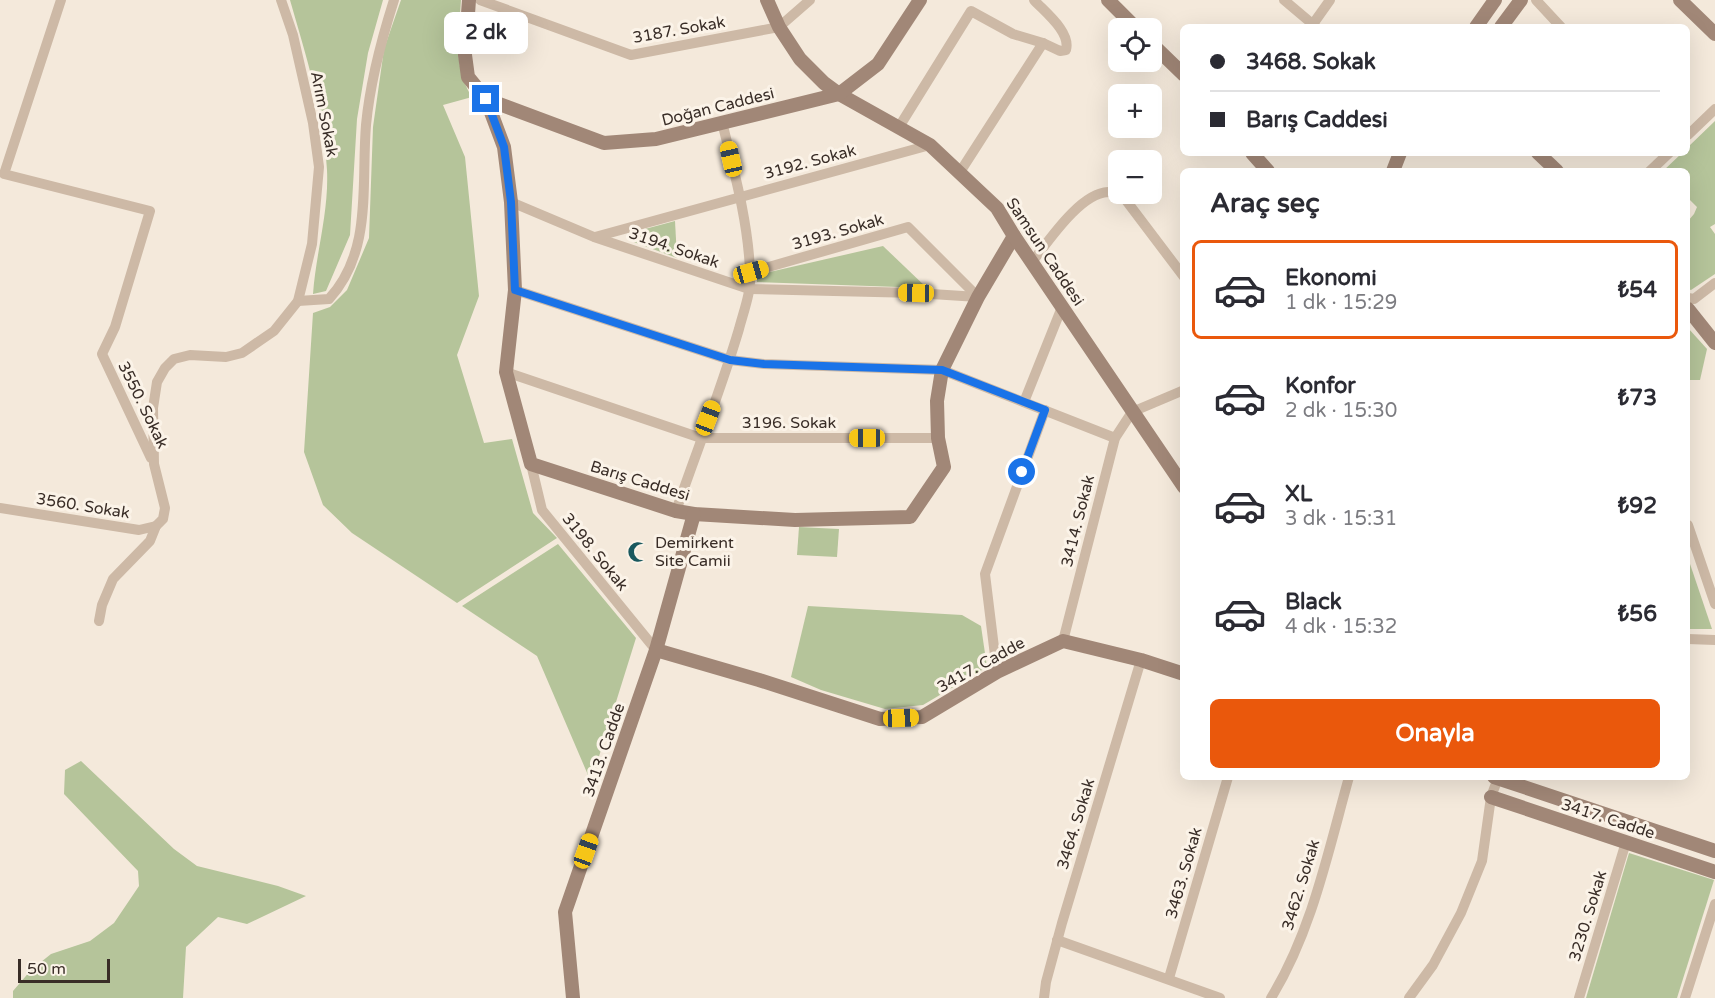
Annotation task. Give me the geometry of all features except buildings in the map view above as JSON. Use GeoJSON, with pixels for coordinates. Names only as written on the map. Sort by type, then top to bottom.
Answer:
{"type":"FeatureCollection","features":[{"type":"Feature","properties":{"kind":"street","name":"3550. Sokak"},"geometry":{"type":"LineString","coordinates":[[61,0],[4,174],[150,211],[115,327],[102,354],[154,464],[165,508],[164,519],[156,526]]}},
{"type":"Feature","properties":{"kind":"street","name":"Arım Sokak"},"geometry":{"type":"LineString","coordinates":[[242,353],[274,331],[298,301],[312,244],[319,167],[313,123],[292,35],[281,0]]}},
{"type":"Feature","properties":{"kind":"street"},"geometry":{"type":"LineString","coordinates":[[298,301],[329,299],[342,285],[361,236],[366,124],[379,47],[394,0]]}},
{"type":"Feature","properties":{"kind":"street"},"geometry":{"type":"LineString","coordinates":[[469,0],[465,55],[468,77],[486,99],[504,147],[511,202],[515,290],[506,372],[531,464]]}},
{"type":"Feature","properties":{"kind":"street","name":"3187. Sokak"},"geometry":{"type":"LineString","coordinates":[[480,0],[631,55],[779,27]]}},
{"type":"Feature","properties":{"kind":"street","name":"Samsun Caddesi"},"geometry":{"type":"LineString","coordinates":[[767,0],[779,27],[800,59],[824,83],[839,94],[930,145],[998,208],[1014,236],[1180,481]]}},
{"type":"Feature","properties":{"kind":"street"},"geometry":{"type":"LineString","coordinates":[[779,27],[810,0]]}},
{"type":"Feature","properties":{"kind":"street","name":"Doğan Caddesi"},"geometry":{"type":"LineString","coordinates":[[486,99],[604,143],[656,139],[839,94],[878,64],[920,0]]}},
{"type":"Feature","properties":{"kind":"street"},"geometry":{"type":"LineString","coordinates":[[899,127],[971,11],[1013,34],[1060,51],[1066,50],[1065,36],[1034,0]]}},
{"type":"Feature","properties":{"kind":"street"},"geometry":{"type":"LineString","coordinates":[[1108,0],[1126,18]]}},
{"type":"Feature","properties":{"kind":"street"},"geometry":{"type":"LineString","coordinates":[[1284,0],[1313,24]]}},
{"type":"Feature","properties":{"kind":"street"},"geometry":{"type":"LineString","coordinates":[[1315,24],[1330,0]]}},
{"type":"Feature","properties":{"kind":"street"},"geometry":{"type":"LineString","coordinates":[[1478,24],[1495,0]]}},
{"type":"Feature","properties":{"kind":"street"},"geometry":{"type":"LineString","coordinates":[[1503,24],[1521,0]]}},
{"type":"Feature","properties":{"kind":"street"},"geometry":{"type":"LineString","coordinates":[[1536,0],[1558,24]]}},
{"type":"Feature","properties":{"kind":"street"},"geometry":{"type":"LineString","coordinates":[[1680,0],[1715,34]]}},
{"type":"Feature","properties":{"kind":"street"},"geometry":{"type":"LineString","coordinates":[[960,172],[1043,43]]}},
{"type":"Feature","properties":{"kind":"street"},"geometry":{"type":"LineString","coordinates":[[1162,54],[1180,71]]}},
{"type":"Feature","properties":{"kind":"street"},"geometry":{"type":"LineString","coordinates":[[1690,133],[1715,109]]}},
{"type":"Feature","properties":{"kind":"street"},"geometry":{"type":"LineString","coordinates":[[676,511],[700,438],[730,360],[749,289],[751,272],[740,196],[722,122]]}},
{"type":"Feature","properties":{"kind":"street","name":"3192. Sokak"},"geometry":{"type":"LineString","coordinates":[[594,237],[930,145]]}},
{"type":"Feature","properties":{"kind":"street"},"geometry":{"type":"LineString","coordinates":[[1255,156],[1265,168]]}},
{"type":"Feature","properties":{"kind":"street"},"geometry":{"type":"LineString","coordinates":[[1541,156],[1554,168]]}},
{"type":"Feature","properties":{"kind":"street"},"geometry":{"type":"LineString","coordinates":[[1653,168],[1666,156]]}},
{"type":"Feature","properties":{"kind":"street"},"geometry":{"type":"LineString","coordinates":[[1032,262],[1074,211],[1096,194],[1109,192],[1122,195],[1180,272]]}},
{"type":"Feature","properties":{"kind":"street","name":"3194. Sokak"},"geometry":{"type":"LineString","coordinates":[[511,202],[594,237],[749,289],[916,293],[978,297]]}},
{"type":"Feature","properties":{"kind":"street","name":"3193. Sokak"},"geometry":{"type":"LineString","coordinates":[[751,272],[908,227],[978,297]]}},
{"type":"Feature","properties":{"kind":"street","name":"Barış Caddesi"},"geometry":{"type":"LineString","coordinates":[[531,464],[676,511],[694,514],[795,520],[910,517],[944,467],[938,438],[937,401],[942,370],[978,297],[1014,236]]}},
{"type":"Feature","properties":{"kind":"street"},"geometry":{"type":"LineString","coordinates":[[1690,298],[1694,299],[1715,284]]}},
{"type":"Feature","properties":{"kind":"street"},"geometry":{"type":"LineString","coordinates":[[515,290],[730,360],[764,364],[942,370],[1115,438]]}},
{"type":"Feature","properties":{"kind":"street"},"geometry":{"type":"LineString","coordinates":[[1023,402],[1062,307]]}},
{"type":"Feature","properties":{"kind":"street"},"geometry":{"type":"LineString","coordinates":[[1690,312],[1715,343]]}},
{"type":"Feature","properties":{"kind":"street","name":"3550. Sokak"},"geometry":{"type":"LineString","coordinates":[[154,464],[153,408],[157,382],[165,368],[174,359],[190,355],[226,357],[242,353]]}},
{"type":"Feature","properties":{"kind":"street","name":"3196. Sokak"},"geometry":{"type":"LineString","coordinates":[[506,372],[700,438],[938,438]]}},
{"type":"Feature","properties":{"kind":"street"},"geometry":{"type":"LineString","coordinates":[[1132,412],[1180,392]]}},
{"type":"Feature","properties":{"kind":"street"},"geometry":{"type":"LineString","coordinates":[[997,672],[985,574],[1045,410]]}},
{"type":"Feature","properties":{"kind":"street","name":"3414. Sokak"},"geometry":{"type":"LineString","coordinates":[[1063,641],[1115,438],[1132,412]]}},
{"type":"Feature","properties":{"kind":"street","name":"3198. Sokak"},"geometry":{"type":"LineString","coordinates":[[531,464],[542,510],[656,650]]}},
{"type":"Feature","properties":{"kind":"street","name":"3560. Sokak"},"geometry":{"type":"LineString","coordinates":[[0,508],[139,530],[156,526]]}},
{"type":"Feature","properties":{"kind":"street","name":"3413. Cadde"},"geometry":{"type":"LineString","coordinates":[[573,998],[565,912],[656,650],[694,514]]}},
{"type":"Feature","properties":{"kind":"street"},"geometry":{"type":"LineString","coordinates":[[99,621],[102,605],[113,579],[150,541],[156,526]]}},
{"type":"Feature","properties":{"kind":"street"},"geometry":{"type":"LineString","coordinates":[[1690,531],[1715,604]]}},
{"type":"Feature","properties":{"kind":"street"},"geometry":{"type":"LineString","coordinates":[[1690,639],[1715,640]]}},
{"type":"Feature","properties":{"kind":"street"},"geometry":{"type":"LineString","coordinates":[[1063,641],[1141,660],[1180,673]]}},
{"type":"Feature","properties":{"kind":"street","name":"3417. Cadde"},"geometry":{"type":"LineString","coordinates":[[656,650],[880,719],[922,717],[997,672],[1063,641]]}},
{"type":"Feature","properties":{"kind":"street","name":"3464. Sokak"},"geometry":{"type":"LineString","coordinates":[[1044,998],[1057,940],[1141,660]]}},
{"type":"Feature","properties":{"kind":"street","name":"3463. Sokak"},"geometry":{"type":"LineString","coordinates":[[1168,978],[1227,780]]}},
{"type":"Feature","properties":{"kind":"street","name":"3462. Sokak"},"geometry":{"type":"LineString","coordinates":[[1271,998],[1282,980],[1307,924],[1348,780]]}},
{"type":"Feature","properties":{"kind":"street"},"geometry":{"type":"LineString","coordinates":[[1409,998],[1433,965],[1461,913],[1482,861],[1491,798],[1496,780]]}},
{"type":"Feature","properties":{"kind":"street","name":"3417. Cadde"},"geometry":{"type":"LineString","coordinates":[[1506,780],[1715,851]]}},
{"type":"Feature","properties":{"kind":"street","name":"3417. Cadde"},"geometry":{"type":"LineString","coordinates":[[1491,798],[1715,872]]}},
{"type":"Feature","properties":{"kind":"street","name":"3230. Sokak"},"geometry":{"type":"LineString","coordinates":[[1579,998],[1626,842]]}},
{"type":"Feature","properties":{"kind":"street"},"geometry":{"type":"LineString","coordinates":[[1685,998],[1715,904]]}},
{"type":"Feature","properties":{"kind":"street"},"geometry":{"type":"LineString","coordinates":[[1057,940],[1220,998]]}},
{"type":"Feature","properties":{"kind":"green space"},"geometry":{"type":"Polygon","coordinates":[[[290,0],[383,0],[368,53],[357,119],[350,235],[326,291],[313,294],[326,201],[327,170],[318,105],[290,0]]]}},
{"type":"Feature","properties":{"kind":"green space"},"geometry":{"type":"Polygon","coordinates":[[[401,0],[461,0],[458,37],[459,62],[472,97],[443,105],[465,157],[479,296],[457,355],[484,443],[512,439],[533,513],[557,538],[457,603],[352,533],[323,505],[304,452],[313,313],[330,307],[347,290],[369,238],[373,127],[384,49],[401,0]]]}},
{"type":"Feature","properties":{"kind":"green space"},"geometry":{"type":"Polygon","coordinates":[[[1715,121],[1715,224],[1710,227],[1715,234],[1715,274],[1691,290],[1690,219],[1697,207],[1690,200],[1690,168],[1666,168],[1679,156],[1690,156],[1690,145],[1715,121]]]}},
{"type":"Feature","properties":{"kind":"green space"},"geometry":{"type":"Polygon","coordinates":[[[675,221],[677,258],[631,241],[630,233],[675,221]]]}},
{"type":"Feature","properties":{"kind":"green space"},"geometry":{"type":"Polygon","coordinates":[[[883,246],[927,288],[757,282],[757,275],[883,246]]]}},
{"type":"Feature","properties":{"kind":"green space"},"geometry":{"type":"Polygon","coordinates":[[[1690,330],[1707,349],[1700,380],[1690,380],[1690,330]]]}},
{"type":"Feature","properties":{"kind":"green space"},"geometry":{"type":"Polygon","coordinates":[[[799,527],[839,529],[837,557],[797,555],[799,527]]]}},
{"type":"Feature","properties":{"kind":"green space"},"geometry":{"type":"Polygon","coordinates":[[[558,544],[636,638],[591,782],[537,656],[462,606],[558,544]]]}},
{"type":"Feature","properties":{"kind":"green space"},"geometry":{"type":"Polygon","coordinates":[[[1690,564],[1712,629],[1690,629],[1690,564]]]}},
{"type":"Feature","properties":{"kind":"green space"},"geometry":{"type":"Polygon","coordinates":[[[808,606],[962,615],[981,626],[987,667],[923,705],[885,709],[821,690],[791,677],[808,606]]]}},
{"type":"Feature","properties":{"kind":"green space"},"geometry":{"type":"Polygon","coordinates":[[[81,761],[174,849],[197,866],[278,886],[306,896],[247,924],[218,917],[186,947],[183,998],[13,998],[13,991],[31,970],[51,954],[90,941],[114,923],[139,886],[138,871],[64,794],[65,770],[81,761]]]}},
{"type":"Feature","properties":{"kind":"green space"},"geometry":{"type":"Polygon","coordinates":[[[1629,853],[1714,880],[1677,998],[1586,998],[1629,853]]]}},
{"type":"Feature","properties":{"kind":"place","name":"Demirkent Site Camii"},"geometry":{"type":"Point","coordinates":[638,552]}},
{"type":"Feature","properties":{"kind":"route"},"geometry":{"type":"LineString","coordinates":[[486,99],[504,147],[511,202],[515,290],[730,360],[764,364],[942,370],[1045,410],[1022,472]]}}]}
